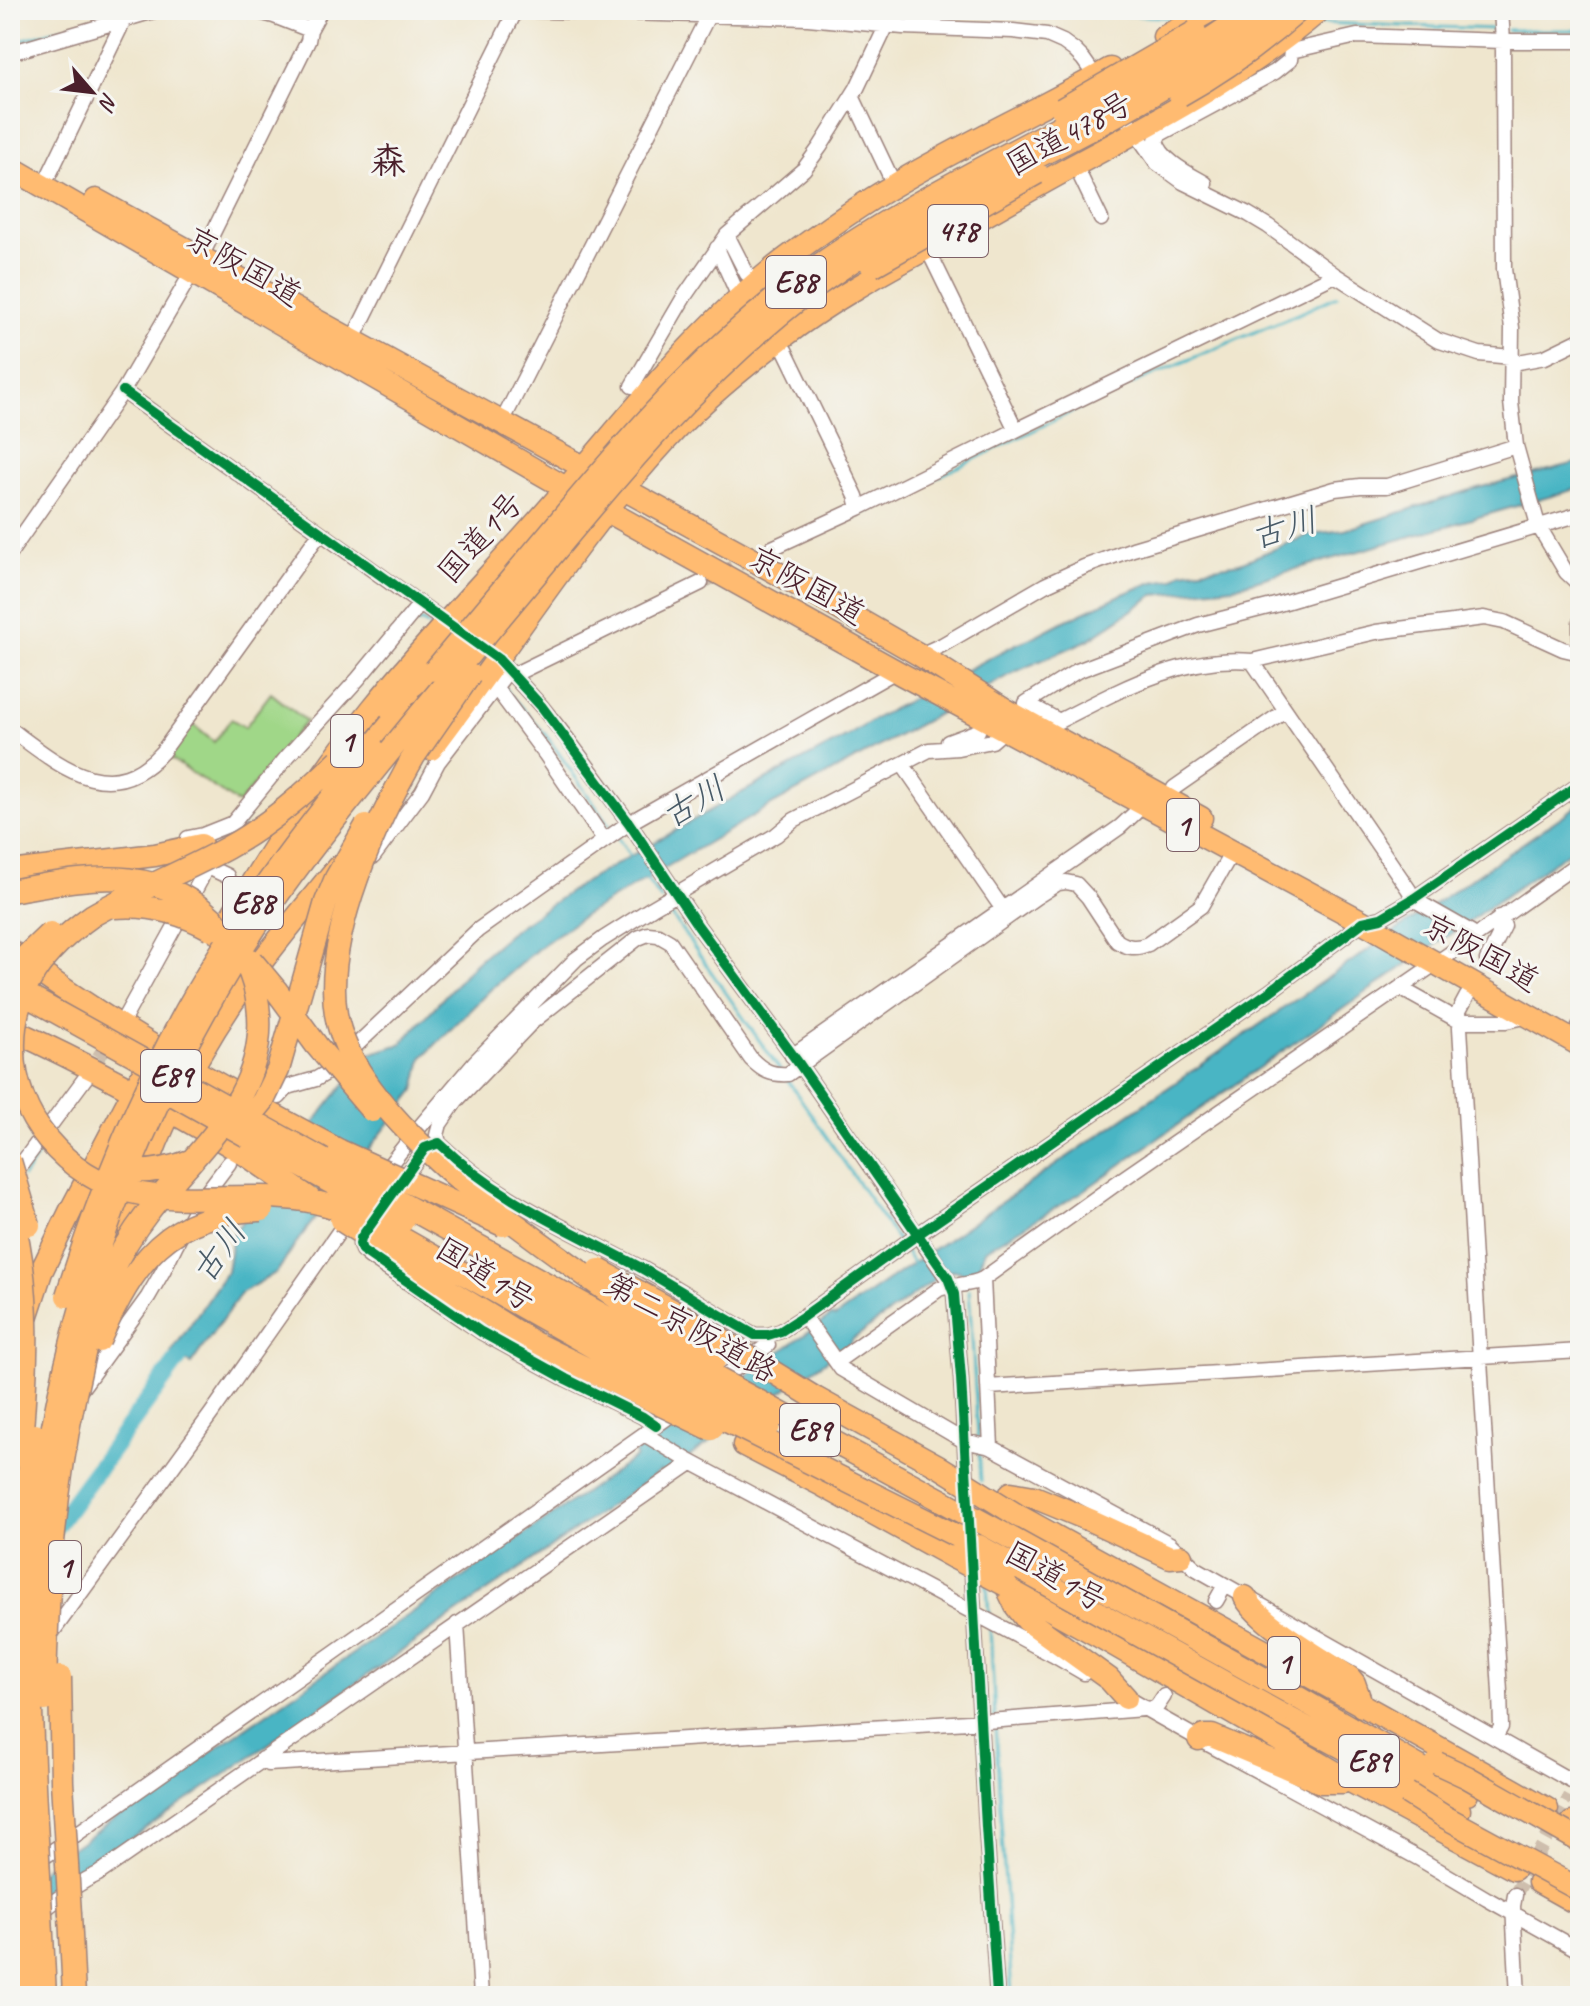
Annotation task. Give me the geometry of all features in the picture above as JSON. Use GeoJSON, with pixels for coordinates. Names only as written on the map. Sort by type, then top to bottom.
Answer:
{"type":"FeatureCollection","features":[{"type":"Feature","properties":{"kind":"highway","name":"国道478号"},"geometry":{"type":"LineString","coordinates":[[744,300],[782,262],[896,179],[1096,77],[1212,10]]}},
{"type":"Feature","properties":{"kind":"highway"},"geometry":{"type":"LineString","coordinates":[[584,467],[693,344],[744,300],[910,192],[1081,99],[1234,10]]}},
{"type":"Feature","properties":{"kind":"highway","name":"E88"},"geometry":{"type":"LineString","coordinates":[[47,1996],[31,1684],[31,1624],[40,1508],[56,1405],[82,1301],[133,1156],[196,994],[254,901],[338,788],[647,419],[700,364],[771,302],[882,223],[1135,86],[1252,10]]}},
{"type":"Feature","properties":{"kind":"highway","name":"E88"},"geometry":{"type":"LineString","coordinates":[[29,1996],[16,1760],[15,1612],[24,1505],[42,1401],[67,1299],[99,1199],[129,1127],[162,1079],[237,955],[303,860],[385,757],[602,505],[659,430],[744,345],[814,288],[888,238],[1184,76],[1280,10]]}},
{"type":"Feature","properties":{"kind":"highway"},"geometry":{"type":"LineString","coordinates":[[785,343],[839,288],[871,266],[1211,77],[1258,45],[1299,10]]}},
{"type":"Feature","properties":{"kind":"highway","name":"国道478号"},"geometry":{"type":"LineString","coordinates":[[624,489],[693,412],[726,383],[785,343],[844,295],[926,255],[1075,165],[1231,78],[1269,52],[1320,10]]}},
{"type":"Feature","properties":{"kind":"highway","name":"京阪国道"},"geometry":{"type":"LineString","coordinates":[[10,152],[566,488],[602,505],[703,574],[995,722],[1232,852],[1377,923]]}},
{"type":"Feature","properties":{"kind":"highway","name":"京阪国道"},"geometry":{"type":"LineString","coordinates":[[10,167],[196,265],[352,341],[779,574],[924,658],[995,722],[1061,731],[1377,923],[1580,1026]]}},
{"type":"Feature","properties":{"kind":"highway","name":"国道1号"},"geometry":{"type":"LineString","coordinates":[[74,1996],[60,1687],[66,1550],[73,1491],[107,1309],[135,1200],[171,1112],[157,1049],[241,901],[300,807],[364,720],[446,622],[584,467]]}},
{"type":"Feature","properties":{"kind":"highway","name":"国道1号"},"geometry":{"type":"LineString","coordinates":[[10,1400],[22,1330],[41,1272],[134,1092],[193,1069],[226,1012],[251,977],[371,827],[507,668],[602,505],[624,489]]}},
{"type":"Feature","properties":{"kind":"highway"},"geometry":{"type":"LineString","coordinates":[[10,1109],[35,1133],[57,1147],[94,1164],[123,1172],[157,1171],[201,1157],[237,1133],[263,1101],[278,1070],[317,928],[336,878],[364,829],[496,637],[602,505]]}},
{"type":"Feature","properties":{"kind":"highway"},"geometry":{"type":"LineString","coordinates":[[435,670],[406,690],[386,714],[312,786],[257,829],[229,847],[93,915],[42,959],[21,1001],[14,1037],[20,1087],[34,1122],[45,1137],[70,1163],[97,1181],[120,1190],[168,1197],[283,1198],[341,1209],[401,1238],[697,1406]]}},
{"type":"Feature","properties":{"kind":"highway"},"geometry":{"type":"LineString","coordinates":[[417,751],[379,823],[356,883],[342,933],[334,976],[340,1032],[346,1048],[387,1108],[471,1188],[513,1224],[701,1354]]}},
{"type":"Feature","properties":{"kind":"highway"},"geometry":{"type":"LineString","coordinates":[[10,872],[155,855],[201,845],[271,813],[339,760]]}},
{"type":"Feature","properties":{"kind":"highway"},"geometry":{"type":"LineString","coordinates":[[10,891],[100,878],[141,881],[192,901],[233,941],[244,958],[252,977],[259,1016],[259,1037],[250,1076],[231,1113],[149,1211],[111,1271],[93,1318],[77,1387],[52,1550],[47,1624],[47,1996]]}},
{"type":"Feature","properties":{"kind":"highway"},"geometry":{"type":"LineString","coordinates":[[10,976],[32,949],[56,928],[94,910],[138,906],[195,920],[232,942],[247,956],[348,1083],[406,1146],[489,1220],[553,1266],[633,1316],[1000,1532]]}},
{"type":"Feature","properties":{"kind":"highway","name":"国道1号"},"geometry":{"type":"LineString","coordinates":[[10,951],[106,1018],[157,1049],[193,1069],[278,1107],[340,1151],[611,1277],[710,1332],[815,1398],[944,1470],[1020,1517],[1428,1741],[1547,1809],[1577,1830]]}},
{"type":"Feature","properties":{"kind":"highway","name":"京阪国道"},"geometry":{"type":"LineString","coordinates":[[1439,957],[1529,1016],[1580,1045]]}},
{"type":"Feature","properties":{"kind":"highway"},"geometry":{"type":"LineString","coordinates":[[10,969],[39,999],[87,1038],[240,1122],[246,1152]]}},
{"type":"Feature","properties":{"kind":"highway","name":"第二京阪道路"},"geometry":{"type":"LineString","coordinates":[[10,986],[1000,1532],[1284,1703]]}},
{"type":"Feature","properties":{"kind":"highway","name":"第二京阪道路"},"geometry":{"type":"LineString","coordinates":[[10,1004],[991,1553],[1284,1703],[1463,1802]]}},
{"type":"Feature","properties":{"kind":"highway"},"geometry":{"type":"LineString","coordinates":[[10,1029],[77,1061],[246,1152]]}},
{"type":"Feature","properties":{"kind":"highway"},"geometry":{"type":"LineString","coordinates":[[157,1049],[162,1069],[174,1084],[162,1079]]}},
{"type":"Feature","properties":{"kind":"highway"},"geometry":{"type":"LineString","coordinates":[[162,1079],[158,1083],[171,1112]]}},
{"type":"Feature","properties":{"kind":"highway","name":"国道1号"},"geometry":{"type":"LineString","coordinates":[[246,1152],[335,1205],[408,1264],[536,1344],[824,1486],[1112,1643],[1352,1782],[1580,1905]]}},
{"type":"Feature","properties":{"kind":"highway"},"geometry":{"type":"LineString","coordinates":[[10,1161],[26,1212],[34,1260],[34,1305],[15,1544],[15,1612]]}},
{"type":"Feature","properties":{"kind":"highway"},"geometry":{"type":"LineString","coordinates":[[10,1207],[23,1262],[27,1372]]}},
{"type":"Feature","properties":{"kind":"highway"},"geometry":{"type":"LineString","coordinates":[[64,1456],[99,1341],[138,1267],[154,1250],[170,1236],[205,1219],[251,1210],[295,1211],[361,1232],[538,1330],[991,1553]]}},
{"type":"Feature","properties":{"kind":"highway"},"geometry":{"type":"LineString","coordinates":[[944,1470],[986,1488],[1034,1497],[1170,1557],[1181,1556]]}},
{"type":"Feature","properties":{"kind":"highway"},"geometry":{"type":"LineString","coordinates":[[1006,1585],[1027,1620],[1109,1679],[1135,1703]]}},
{"type":"Feature","properties":{"kind":"highway"},"geometry":{"type":"LineString","coordinates":[[1245,1597],[1265,1619],[1349,1677],[1362,1706]]}},
{"type":"Feature","properties":{"kind":"highway"},"geometry":{"type":"LineString","coordinates":[[1284,1703],[1467,1777],[1577,1830]]}},
{"type":"Feature","properties":{"kind":"highway"},"geometry":{"type":"LineString","coordinates":[[1284,1703],[1445,1817],[1580,1890]]}},
{"type":"Feature","properties":{"kind":"highway"},"geometry":{"type":"LineString","coordinates":[[1199,1739],[1212,1736],[1321,1782],[1352,1782]]}},
{"type":"Feature","properties":{"kind":"highway"},"geometry":{"type":"LineString","coordinates":[[1463,1802],[1580,1858]]}},
{"type":"Feature","properties":{"kind":"highway"},"geometry":{"type":"LineString","coordinates":[[1463,1802],[1580,1876]]}},
{"type":"Feature","properties":{"kind":"street"},"geometry":{"type":"LineString","coordinates":[[10,53],[124,20],[139,12],[157,10]]}},
{"type":"Feature","properties":{"kind":"street"},"geometry":{"type":"LineString","coordinates":[[251,10],[274,16],[309,36]]}},
{"type":"Feature","properties":{"kind":"street"},"geometry":{"type":"LineString","coordinates":[[10,553],[123,391],[196,265],[321,10]]}},
{"type":"Feature","properties":{"kind":"street"},"geometry":{"type":"LineString","coordinates":[[352,341],[514,10],[808,18],[1047,35],[1074,50],[1157,163],[1183,182],[1268,226],[1335,275],[1437,340],[1479,354],[1512,360],[1545,357],[1580,340]]}},
{"type":"Feature","properties":{"kind":"street"},"geometry":{"type":"LineString","coordinates":[[632,386],[684,297],[727,235],[804,169],[820,147],[852,96],[894,10]]}},
{"type":"Feature","properties":{"kind":"street"},"geometry":{"type":"LineString","coordinates":[[1501,10],[1504,269],[1512,328],[1511,402],[1517,449],[1538,522],[1566,572],[1579,587]]}},
{"type":"Feature","properties":{"kind":"street"},"geometry":{"type":"LineString","coordinates":[[502,422],[708,16]]}},
{"type":"Feature","properties":{"kind":"street"},"geometry":{"type":"LineString","coordinates":[[49,175],[124,20]]}},
{"type":"Feature","properties":{"kind":"street"},"geometry":{"type":"LineString","coordinates":[[1226,203],[1227,193],[1203,182],[1168,158],[1156,140],[1160,134],[1275,72],[1290,60],[1291,51],[1357,36],[1580,41]]}},
{"type":"Feature","properties":{"kind":"street"},"geometry":{"type":"LineString","coordinates":[[852,96],[872,138],[880,135],[896,179]]}},
{"type":"Feature","properties":{"kind":"street"},"geometry":{"type":"LineString","coordinates":[[1075,165],[1101,219]]}},
{"type":"Feature","properties":{"kind":"street"},"geometry":{"type":"LineString","coordinates":[[727,235],[747,274]]}},
{"type":"Feature","properties":{"kind":"street"},"geometry":{"type":"LineString","coordinates":[[717,248],[744,300]]}},
{"type":"Feature","properties":{"kind":"street"},"geometry":{"type":"LineString","coordinates":[[926,255],[943,300],[951,297],[1016,430]]}},
{"type":"Feature","properties":{"kind":"street"},"geometry":{"type":"LineString","coordinates":[[770,549],[1335,275]]}},
{"type":"Feature","properties":{"kind":"street"},"geometry":{"type":"LineString","coordinates":[[785,343],[806,379],[802,386],[859,508]]}},
{"type":"Feature","properties":{"kind":"street"},"geometry":{"type":"LineString","coordinates":[[123,391],[507,668],[568,740],[630,825],[952,1282],[967,1443],[976,1614],[990,1721],[997,1996]]}},
{"type":"Feature","properties":{"kind":"street"},"geometry":{"type":"LineString","coordinates":[[924,658],[1045,585],[1133,549],[1335,489],[1387,486],[1517,449]]}},
{"type":"Feature","properties":{"kind":"street"},"geometry":{"type":"LineString","coordinates":[[1580,514],[1538,522],[1272,606],[1198,625],[1077,671],[1026,703],[1061,731],[1158,674],[1186,665],[1234,659],[1252,661],[1376,632],[1484,618],[1504,622],[1563,649],[1580,653],[1580,622]]}},
{"type":"Feature","properties":{"kind":"street"},"geometry":{"type":"LineString","coordinates":[[10,729],[77,774],[112,779],[142,770],[163,751],[320,533]]}},
{"type":"Feature","properties":{"kind":"street"},"geometry":{"type":"LineString","coordinates":[[323,915],[327,917],[422,792],[438,762],[496,688],[507,668],[673,598],[703,574]]}},
{"type":"Feature","properties":{"kind":"street"},"geometry":{"type":"LineString","coordinates":[[10,862],[157,845],[203,835],[233,823],[420,604]]}},
{"type":"Feature","properties":{"kind":"street"},"geometry":{"type":"LineString","coordinates":[[1252,661],[1416,901],[1472,934]]}},
{"type":"Feature","properties":{"kind":"street"},"geometry":{"type":"LineString","coordinates":[[1032,703],[1080,677],[1084,670]]}},
{"type":"Feature","properties":{"kind":"street"},"geometry":{"type":"LineString","coordinates":[[278,1107],[288,1087],[328,1072],[478,930],[604,840],[900,673]]}},
{"type":"Feature","properties":{"kind":"street"},"geometry":{"type":"LineString","coordinates":[[496,688],[604,840]]}},
{"type":"Feature","properties":{"kind":"street"},"geometry":{"type":"LineString","coordinates":[[1174,788],[1285,711]]}},
{"type":"Feature","properties":{"kind":"street"},"geometry":{"type":"LineString","coordinates":[[929,750],[992,741],[995,722]]}},
{"type":"Feature","properties":{"kind":"street"},"geometry":{"type":"LineString","coordinates":[[10,1690],[339,1231],[425,1120],[474,1063],[576,959],[675,892],[776,835],[794,820],[936,745],[956,740],[995,722]]}},
{"type":"Feature","properties":{"kind":"street"},"geometry":{"type":"LineString","coordinates":[[546,755],[568,740]]}},
{"type":"Feature","properties":{"kind":"street"},"geometry":{"type":"LineString","coordinates":[[903,765],[1002,908]]}},
{"type":"Feature","properties":{"kind":"street"},"geometry":{"type":"LineString","coordinates":[[425,1120],[433,1145],[512,1201],[642,1269],[755,1335],[781,1331],[808,1322],[1269,992],[1416,901],[1580,784]]}},
{"type":"Feature","properties":{"kind":"street"},"geometry":{"type":"LineString","coordinates":[[1135,813],[1120,827],[1002,908],[796,1060],[788,1074],[771,1074],[751,1059],[670,942],[658,935],[648,934],[638,938],[523,1031],[456,1101],[444,1116],[433,1145],[361,1238],[362,1250],[481,1332],[643,1417],[650,1432],[690,1462],[1053,1655],[1580,1951]]}},
{"type":"Feature","properties":{"kind":"street"},"geometry":{"type":"LineString","coordinates":[[126,1015],[206,866],[208,852],[203,835]]}},
{"type":"Feature","properties":{"kind":"street"},"geometry":{"type":"LineString","coordinates":[[796,1060],[1058,883],[1076,884],[1117,941],[1139,948],[1201,906],[1232,852]]}},
{"type":"Feature","properties":{"kind":"street"},"geometry":{"type":"LineString","coordinates":[[835,1361],[939,1289],[952,1282],[980,1280],[1400,988],[1472,934],[1580,862]]}},
{"type":"Feature","properties":{"kind":"street"},"geometry":{"type":"LineString","coordinates":[[206,866],[227,876]]}},
{"type":"Feature","properties":{"kind":"street"},"geometry":{"type":"LineString","coordinates":[[276,896],[300,906]]}},
{"type":"Feature","properties":{"kind":"street"},"geometry":{"type":"LineString","coordinates":[[1487,960],[1504,926],[1500,917]]}},
{"type":"Feature","properties":{"kind":"street"},"geometry":{"type":"LineString","coordinates":[[1400,988],[1459,1021],[1507,1021],[1529,1016]]}},
{"type":"Feature","properties":{"kind":"street"},"geometry":{"type":"LineString","coordinates":[[1467,996],[1459,1011],[1459,1021],[1500,1692],[1501,1727],[1495,1738]]}},
{"type":"Feature","properties":{"kind":"street"},"geometry":{"type":"LineString","coordinates":[[10,1180],[86,1077]]}},
{"type":"Feature","properties":{"kind":"street"},"geometry":{"type":"LineString","coordinates":[[10,1485],[148,1297],[197,1205],[246,1152]]}},
{"type":"Feature","properties":{"kind":"street"},"geometry":{"type":"LineString","coordinates":[[329,1248],[360,1244]]}},
{"type":"Feature","properties":{"kind":"street"},"geometry":{"type":"LineString","coordinates":[[545,1367],[609,1252]]}},
{"type":"Feature","properties":{"kind":"street"},"geometry":{"type":"LineString","coordinates":[[980,1280],[989,1447]]}},
{"type":"Feature","properties":{"kind":"street"},"geometry":{"type":"LineString","coordinates":[[808,1322],[841,1369],[967,1443],[989,1447],[1170,1544],[1195,1568],[1495,1738],[1576,1789]]}},
{"type":"Feature","properties":{"kind":"street"},"geometry":{"type":"LineString","coordinates":[[10,1885],[27,1869],[650,1432],[768,1345],[766,1335]]}},
{"type":"Feature","properties":{"kind":"street"},"geometry":{"type":"LineString","coordinates":[[988,1387],[1580,1351]]}},
{"type":"Feature","properties":{"kind":"street"},"geometry":{"type":"LineString","coordinates":[[10,1946],[30,1923],[80,1882],[98,1874],[690,1462]]}},
{"type":"Feature","properties":{"kind":"street"},"geometry":{"type":"LineString","coordinates":[[1216,1601],[1225,1585]]}},
{"type":"Feature","properties":{"kind":"street"},"geometry":{"type":"LineString","coordinates":[[457,1624],[481,1996]]}},
{"type":"Feature","properties":{"kind":"street"},"geometry":{"type":"LineString","coordinates":[[262,1759],[268,1764],[990,1721],[1135,1703],[1156,1708],[1162,1700],[1159,1712],[1164,1720]]}},
{"type":"Feature","properties":{"kind":"street"},"geometry":{"type":"LineString","coordinates":[[1499,1906],[1515,1895],[1513,1913],[1518,1996]]}},
{"type":"Feature","properties":{"kind":"green space"},"geometry":{"type":"Polygon","coordinates":[[[271,693],[306,721],[239,804],[168,757],[192,724],[214,742],[231,719],[245,727],[271,693]]]}},
{"type":"Feature","properties":{"kind":"water"},"geometry":{"type":"Polygon","coordinates":[[[1580,462],[1580,488],[1233,587],[1154,595],[1088,640],[1015,672],[775,803],[585,915],[541,946],[489,991],[422,1058],[415,1090],[299,1239],[277,1272],[241,1293],[191,1364],[171,1353],[227,1271],[233,1234],[369,1054],[401,1044],[475,963],[516,928],[578,886],[881,715],[1016,644],[1123,594],[1153,582],[1173,579],[1182,572],[1240,563],[1311,534],[1345,530],[1474,489],[1580,462]]]}},
{"type":"Feature","properties":{"kind":"water"},"geometry":{"type":"Polygon","coordinates":[[[1580,804],[1580,844],[1082,1192],[985,1250],[975,1276],[963,1277],[961,1272],[954,1270],[936,1279],[850,1344],[663,1475],[660,1471],[88,1866],[10,1928],[10,1897],[51,1863],[636,1457],[635,1453],[831,1316],[835,1317],[1580,804]]]}},
{"type":"Feature","properties":{"kind":"waterway"},"geometry":{"type":"LineString","coordinates":[[10,43],[131,10]]}},
{"type":"Feature","properties":{"kind":"waterway"},"geometry":{"type":"LineString","coordinates":[[1040,10],[1180,18]]}},
{"type":"Feature","properties":{"kind":"waterway"},"geometry":{"type":"LineString","coordinates":[[1319,23],[1496,29]]}},
{"type":"Feature","properties":{"kind":"waterway"},"geometry":{"type":"LineString","coordinates":[[1507,30],[1580,30]]}},
{"type":"Feature","properties":{"kind":"waterway"},"geometry":{"type":"LineString","coordinates":[[921,485],[1119,389],[1337,296]]}},
{"type":"Feature","properties":{"kind":"waterway"},"geometry":{"type":"LineString","coordinates":[[831,528],[893,499]]}},
{"type":"Feature","properties":{"kind":"waterway"},"geometry":{"type":"LineString","coordinates":[[701,590],[716,583]]}},
{"type":"Feature","properties":{"kind":"waterway"},"geometry":{"type":"LineString","coordinates":[[412,622],[423,622],[431,628]]}},
{"type":"Feature","properties":{"kind":"waterway"},"geometry":{"type":"LineString","coordinates":[[503,683],[546,735],[613,831]]}},
{"type":"Feature","properties":{"kind":"waterway"},"geometry":{"type":"LineString","coordinates":[[238,830],[247,817]]}},
{"type":"Feature","properties":{"kind":"waterway"},"geometry":{"type":"LineString","coordinates":[[617,837],[633,860]]}},
{"type":"Feature","properties":{"kind":"waterway"},"geometry":{"type":"LineString","coordinates":[[644,876],[661,899]]}},
{"type":"Feature","properties":{"kind":"waterway"},"geometry":{"type":"LineString","coordinates":[[665,906],[780,1070]]}},
{"type":"Feature","properties":{"kind":"waterway"},"geometry":{"type":"LineString","coordinates":[[97,1062],[105,1049]]}},
{"type":"Feature","properties":{"kind":"waterway"},"geometry":{"type":"LineString","coordinates":[[787,1079],[898,1241]]}},
{"type":"Feature","properties":{"kind":"waterway"},"geometry":{"type":"LineString","coordinates":[[23,1177],[44,1147]]}},
{"type":"Feature","properties":{"kind":"waterway"},"geometry":{"type":"LineString","coordinates":[[905,1251],[914,1264]]}},
{"type":"Feature","properties":{"kind":"waterway"},"geometry":{"type":"LineString","coordinates":[[969,1289],[978,1437]]}},
{"type":"Feature","properties":{"kind":"waterway","name":"古川"},"geometry":{"type":"LineString","coordinates":[[54,1528],[193,1339]]}},
{"type":"Feature","properties":{"kind":"waterway"},"geometry":{"type":"LineString","coordinates":[[979,1449],[981,1481]]}},
{"type":"Feature","properties":{"kind":"waterway"},"geometry":{"type":"LineString","coordinates":[[987,1585],[989,1617]]}},
{"type":"Feature","properties":{"kind":"waterway"},"geometry":{"type":"LineString","coordinates":[[990,1628],[995,1717]]}},
{"type":"Feature","properties":{"kind":"waterway"},"geometry":{"type":"LineString","coordinates":[[995,1724],[1012,1996]]}},
{"type":"Feature","properties":{"kind":"tunnel"},"geometry":{"type":"LineString","coordinates":[[701,583],[755,556]]}},
{"type":"Feature","properties":{"kind":"tunnel"},"geometry":{"type":"LineString","coordinates":[[87,1075],[113,1035]]}},
{"type":"Feature","properties":{"kind":"tunnel"},"geometry":{"type":"LineString","coordinates":[[1515,1895],[1570,1797]]}},
{"type":"Feature","properties":{"kind":"cycle path"},"geometry":{"type":"LineString","coordinates":[[123,391],[498,659],[542,707],[629,823],[698,926],[800,1065],[948,1278],[954,1294],[961,1378],[997,1996]]}},
{"type":"Feature","properties":{"kind":"cycle path"},"geometry":{"type":"LineString","coordinates":[[656,1426],[481,1332],[362,1250],[361,1238],[425,1148],[439,1143],[462,1164],[511,1198],[643,1269],[755,1335],[781,1331],[1269,992],[1363,922],[1381,918],[1413,899],[1580,784]]}},
{"type":"Feature","properties":{"kind":"district","name":"森"},"geometry":{"type":"Point","coordinates":[388,160]}}]}
